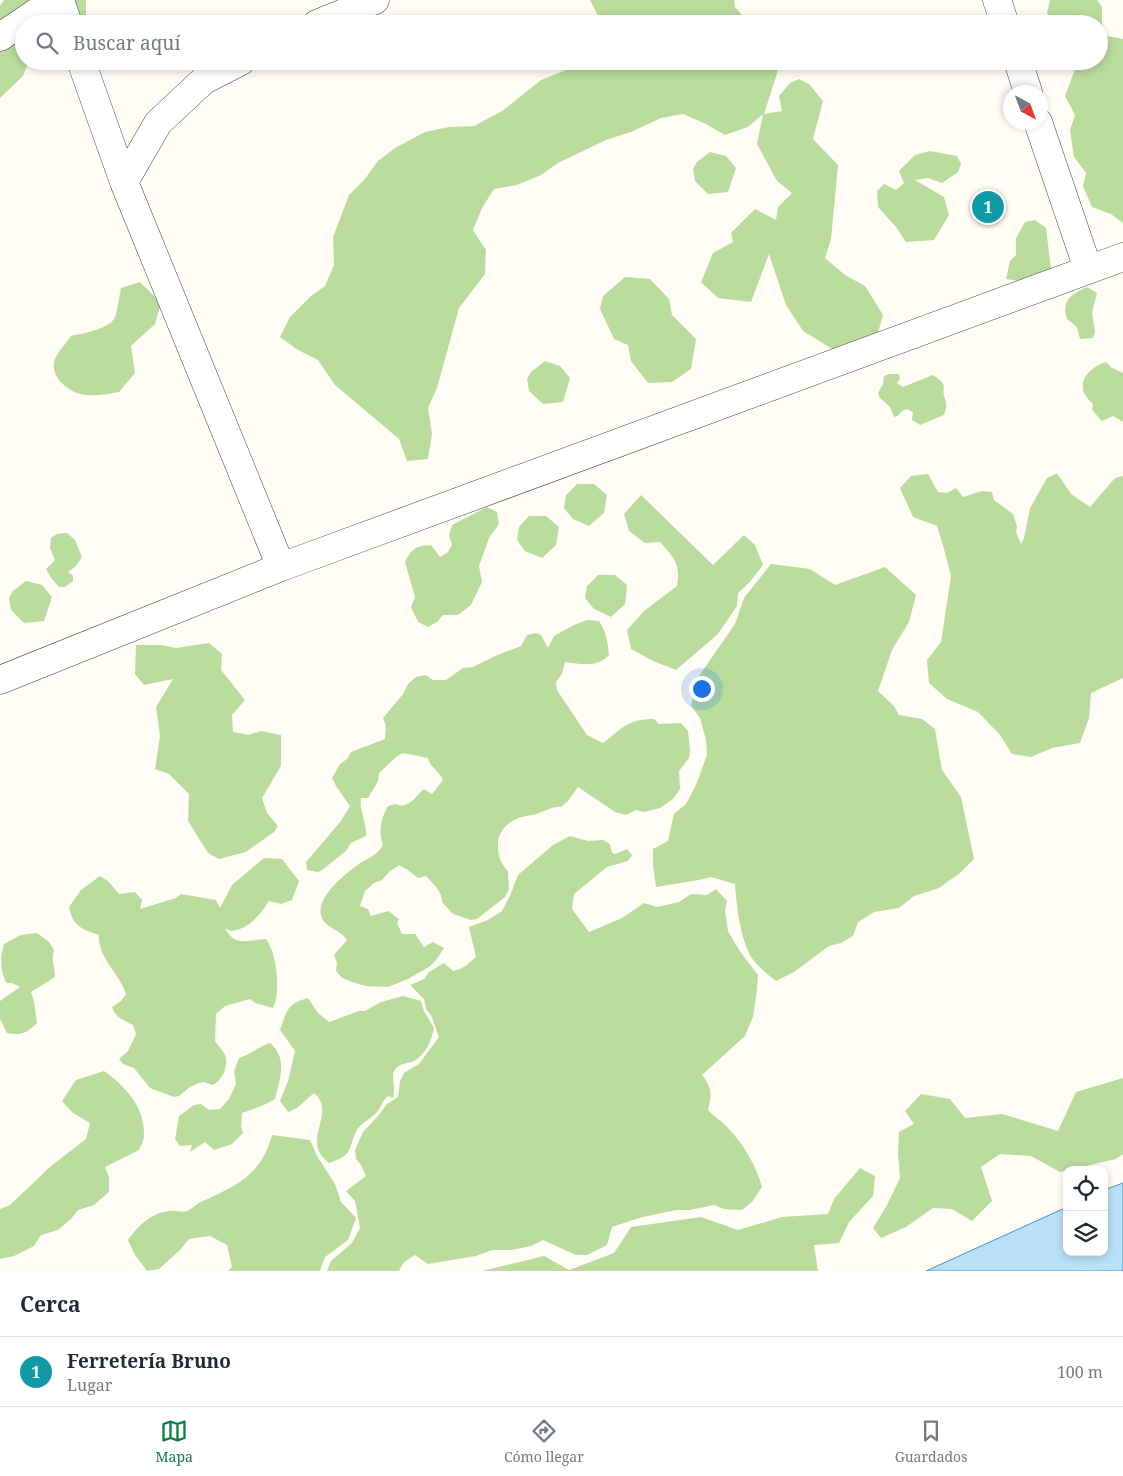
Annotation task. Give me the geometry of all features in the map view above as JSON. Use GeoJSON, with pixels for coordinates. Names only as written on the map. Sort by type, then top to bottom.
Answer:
{"type":"FeatureCollection","features":[{"type":"Feature","properties":{"kind":"street"},"geometry":{"type":"LineString","coordinates":[[33,15],[55,0]]}},
{"type":"Feature","properties":{"kind":"street"},"geometry":{"type":"LineString","coordinates":[[60,0],[65,15]]}},
{"type":"Feature","properties":{"kind":"street"},"geometry":{"type":"LineString","coordinates":[[339,15],[375,0]]}},
{"type":"Feature","properties":{"kind":"street"},"geometry":{"type":"LineString","coordinates":[[997,0],[1002,15]]}},
{"type":"Feature","properties":{"kind":"street"},"geometry":{"type":"LineString","coordinates":[[0,37],[15,27]]}},
{"type":"Feature","properties":{"kind":"street"},"geometry":{"type":"LineString","coordinates":[[85,70],[124,182],[281,568]]}},
{"type":"Feature","properties":{"kind":"street"},"geometry":{"type":"LineString","coordinates":[[124,182],[158,123],[204,80],[223,70]]}},
{"type":"Feature","properties":{"kind":"street"},"geometry":{"type":"LineString","coordinates":[[1021,70],[1026,85]]}},
{"type":"Feature","properties":{"kind":"street"},"geometry":{"type":"LineString","coordinates":[[1041,130],[1088,270]]}},
{"type":"Feature","properties":{"kind":"street"},"geometry":{"type":"LineString","coordinates":[[0,680],[281,568],[1123,257]]}},
{"type":"Feature","properties":{"kind":"green space"},"geometry":{"type":"Polygon","coordinates":[[[4,0],[86,0],[86,15],[15,15],[15,70],[25,70],[23,76],[0,98],[0,6],[4,0]]]}},
{"type":"Feature","properties":{"kind":"green space"},"geometry":{"type":"Polygon","coordinates":[[[590,0],[734,0],[735,7],[742,15],[598,15],[590,0]]]}},
{"type":"Feature","properties":{"kind":"green space"},"geometry":{"type":"Polygon","coordinates":[[[1050,0],[1097,0],[1102,7],[1102,15],[1049,15],[1047,13],[1050,0]]]}},
{"type":"Feature","properties":{"kind":"green space"},"geometry":{"type":"Polygon","coordinates":[[[1108,36],[1123,39],[1123,223],[1111,214],[1092,207],[1083,186],[1086,173],[1074,157],[1070,130],[1075,115],[1065,96],[1075,70],[1108,70],[1108,36]]]}},
{"type":"Feature","properties":{"kind":"green space"},"geometry":{"type":"Polygon","coordinates":[[[566,70],[778,70],[764,114],[782,111],[779,96],[790,83],[799,79],[809,84],[823,101],[813,139],[838,165],[831,239],[825,258],[845,275],[865,286],[883,315],[875,343],[834,350],[803,331],[786,305],[769,254],[751,302],[718,298],[701,282],[713,253],[733,242],[731,233],[755,209],[776,220],[778,207],[792,193],[777,181],[757,144],[763,114],[748,127],[725,135],[683,114],[661,118],[631,132],[606,140],[558,163],[541,175],[517,185],[494,189],[482,208],[473,230],[486,250],[485,274],[459,308],[437,388],[428,408],[432,434],[428,459],[407,461],[399,439],[335,385],[318,360],[298,350],[280,337],[290,317],[311,296],[325,286],[334,265],[333,237],[349,195],[364,180],[378,161],[395,148],[425,132],[449,127],[474,126],[502,111],[541,80],[566,70]]]}},
{"type":"Feature","properties":{"kind":"green space"},"geometry":{"type":"Polygon","coordinates":[[[930,151],[957,156],[961,164],[958,172],[942,183],[928,178],[915,180],[944,197],[949,215],[934,240],[906,242],[896,227],[878,207],[877,191],[884,184],[896,190],[904,183],[899,171],[915,155],[930,151]]]}},
{"type":"Feature","properties":{"kind":"green space"},"geometry":{"type":"Polygon","coordinates":[[[710,152],[726,156],[736,168],[728,192],[708,194],[695,181],[693,169],[697,162],[710,152]]]}},
{"type":"Feature","properties":{"kind":"green space"},"geometry":{"type":"Polygon","coordinates":[[[1035,220],[1046,228],[1051,269],[1025,282],[1006,279],[1010,261],[1016,255],[1016,238],[1025,222],[1035,220]]]}},
{"type":"Feature","properties":{"kind":"green space"},"geometry":{"type":"Polygon","coordinates":[[[625,277],[650,279],[669,299],[672,315],[696,339],[691,369],[672,382],[648,383],[631,361],[628,345],[614,339],[600,309],[603,296],[625,277]]]}},
{"type":"Feature","properties":{"kind":"green space"},"geometry":{"type":"Polygon","coordinates":[[[140,282],[161,303],[155,324],[131,346],[135,373],[119,392],[89,395],[80,394],[69,389],[60,381],[54,371],[55,359],[58,353],[71,336],[111,323],[117,312],[121,288],[140,282]]]}},
{"type":"Feature","properties":{"kind":"green space"},"geometry":{"type":"Polygon","coordinates":[[[1087,287],[1097,293],[1092,313],[1095,332],[1093,338],[1080,339],[1077,327],[1067,319],[1065,307],[1072,296],[1087,287]]]}},
{"type":"Feature","properties":{"kind":"green space"},"geometry":{"type":"Polygon","coordinates":[[[545,361],[560,366],[570,378],[563,402],[543,404],[529,391],[527,379],[531,372],[545,361]]]}},
{"type":"Feature","properties":{"kind":"green space"},"geometry":{"type":"Polygon","coordinates":[[[1106,362],[1112,368],[1123,373],[1123,422],[1113,416],[1102,421],[1092,410],[1093,404],[1083,390],[1084,380],[1089,372],[1106,362]]]}},
{"type":"Feature","properties":{"kind":"green space"},"geometry":{"type":"Polygon","coordinates":[[[899,374],[900,379],[897,383],[903,387],[933,375],[944,386],[946,410],[944,415],[920,425],[912,420],[913,412],[906,409],[894,417],[890,407],[880,398],[878,393],[883,384],[884,376],[899,374]]]}},
{"type":"Feature","properties":{"kind":"green space"},"geometry":{"type":"Polygon","coordinates":[[[1057,473],[1071,494],[1090,507],[1115,478],[1123,476],[1123,678],[1091,693],[1089,718],[1080,743],[1052,748],[1031,757],[1012,754],[1000,735],[978,712],[947,699],[929,683],[927,660],[941,642],[951,576],[937,526],[913,517],[900,488],[911,476],[928,474],[938,492],[947,493],[956,488],[963,497],[982,491],[992,492],[994,500],[1013,514],[1017,527],[1016,532],[1021,544],[1030,508],[1047,478],[1057,473]]]}},
{"type":"Feature","properties":{"kind":"green space"},"geometry":{"type":"Polygon","coordinates":[[[577,484],[594,484],[607,495],[604,513],[589,526],[573,519],[564,508],[566,495],[577,484]]]}},
{"type":"Feature","properties":{"kind":"green space"},"geometry":{"type":"Polygon","coordinates":[[[641,495],[713,565],[744,535],[755,545],[763,565],[749,583],[738,593],[737,606],[718,634],[676,670],[653,661],[631,649],[627,630],[644,611],[677,586],[678,578],[675,562],[660,542],[645,543],[629,531],[624,514],[641,495]]]}},
{"type":"Feature","properties":{"kind":"green space"},"geometry":{"type":"Polygon","coordinates":[[[487,507],[497,512],[499,524],[489,538],[479,566],[482,582],[471,605],[458,615],[443,615],[437,622],[428,627],[418,622],[411,607],[415,597],[405,562],[408,557],[418,547],[426,545],[431,545],[440,557],[448,552],[452,545],[449,535],[452,525],[487,507]]]}},
{"type":"Feature","properties":{"kind":"green space"},"geometry":{"type":"Polygon","coordinates":[[[529,516],[546,516],[559,527],[556,545],[542,558],[525,551],[517,540],[519,527],[529,516]]]}},
{"type":"Feature","properties":{"kind":"green space"},"geometry":{"type":"Polygon","coordinates":[[[67,533],[75,540],[82,557],[75,567],[68,572],[73,576],[73,581],[65,587],[59,587],[46,569],[55,560],[50,548],[51,538],[57,534],[67,533]]]}},
{"type":"Feature","properties":{"kind":"green space"},"geometry":{"type":"Polygon","coordinates":[[[771,564],[810,569],[835,585],[885,567],[916,595],[909,622],[892,650],[878,691],[894,706],[899,715],[922,719],[935,729],[942,770],[961,797],[974,859],[960,873],[939,888],[914,896],[899,908],[874,912],[858,922],[853,936],[841,943],[829,946],[794,972],[776,981],[757,965],[749,953],[741,928],[735,884],[711,877],[656,887],[653,865],[653,849],[668,841],[674,814],[686,804],[696,785],[707,755],[706,740],[700,718],[691,706],[697,679],[735,624],[744,598],[771,564]]]}},
{"type":"Feature","properties":{"kind":"green space"},"geometry":{"type":"Polygon","coordinates":[[[598,575],[615,575],[627,585],[625,604],[611,617],[594,609],[585,598],[587,586],[598,575]]]}},
{"type":"Feature","properties":{"kind":"green space"},"geometry":{"type":"Polygon","coordinates":[[[26,581],[42,585],[52,597],[44,621],[24,623],[11,610],[9,598],[13,591],[26,581]]]}},
{"type":"Feature","properties":{"kind":"green space"},"geometry":{"type":"Polygon","coordinates":[[[587,620],[599,621],[606,637],[609,655],[594,663],[565,662],[562,674],[556,682],[557,690],[587,735],[603,743],[626,725],[637,721],[654,719],[659,724],[681,723],[688,731],[690,750],[689,758],[679,771],[680,789],[673,799],[660,808],[644,812],[636,810],[626,815],[615,812],[578,787],[561,807],[522,817],[511,822],[501,832],[498,841],[500,860],[508,871],[509,889],[505,897],[477,919],[471,920],[453,914],[442,902],[439,891],[426,876],[418,878],[399,865],[382,880],[374,883],[365,891],[360,906],[368,909],[371,916],[388,911],[399,919],[397,923],[402,934],[415,934],[424,947],[433,942],[444,948],[429,967],[408,979],[388,987],[366,986],[342,978],[336,971],[337,963],[334,955],[347,940],[322,918],[320,911],[326,895],[346,874],[376,854],[381,848],[383,845],[381,825],[388,806],[408,804],[424,789],[432,794],[443,780],[428,758],[403,753],[396,757],[379,773],[378,781],[368,798],[361,798],[366,836],[351,843],[346,851],[322,870],[318,872],[307,870],[306,862],[341,821],[350,806],[332,778],[340,764],[347,759],[351,752],[385,739],[386,726],[383,718],[403,694],[408,684],[416,677],[426,675],[433,680],[446,680],[463,668],[473,667],[521,646],[527,635],[536,633],[541,635],[548,648],[554,636],[587,620]]]}},
{"type":"Feature","properties":{"kind":"green space"},"geometry":{"type":"Polygon","coordinates":[[[209,643],[222,654],[221,670],[245,700],[232,715],[233,732],[248,735],[261,731],[281,735],[281,766],[262,798],[267,813],[278,826],[274,832],[246,852],[219,859],[208,853],[188,821],[189,794],[169,774],[155,769],[160,736],[156,707],[173,679],[144,685],[135,674],[136,645],[161,645],[176,648],[209,643]]]}},
{"type":"Feature","properties":{"kind":"green space"},"geometry":{"type":"Polygon","coordinates":[[[570,836],[588,841],[603,840],[610,844],[612,853],[615,854],[627,849],[632,855],[628,861],[607,867],[574,894],[572,909],[589,932],[622,918],[644,903],[657,907],[679,902],[691,894],[707,895],[716,889],[727,901],[725,911],[728,931],[739,950],[758,975],[757,990],[753,1017],[745,1036],[702,1075],[710,1091],[708,1110],[726,1126],[744,1148],[753,1163],[762,1187],[752,1202],[742,1210],[724,1209],[714,1205],[690,1210],[676,1210],[639,1218],[612,1227],[607,1245],[587,1255],[576,1255],[543,1240],[531,1246],[511,1250],[492,1250],[476,1256],[428,1264],[415,1255],[404,1262],[399,1271],[327,1271],[331,1261],[352,1243],[360,1228],[355,1201],[346,1191],[366,1176],[356,1159],[355,1150],[363,1132],[387,1104],[398,1097],[400,1081],[404,1073],[419,1064],[439,1037],[431,1015],[426,1009],[424,999],[410,985],[424,979],[429,972],[444,963],[453,971],[463,968],[476,957],[469,927],[488,920],[502,911],[518,875],[553,845],[570,836]]]}},
{"type":"Feature","properties":{"kind":"green space"},"geometry":{"type":"Polygon","coordinates":[[[264,858],[282,859],[299,881],[292,900],[281,904],[269,901],[257,917],[248,925],[231,931],[225,928],[237,940],[266,939],[270,945],[277,973],[277,992],[273,1008],[255,1003],[250,999],[225,1006],[216,1014],[215,1041],[226,1058],[226,1066],[218,1081],[212,1085],[204,1082],[199,1083],[190,1087],[179,1096],[174,1097],[150,1088],[134,1068],[123,1064],[119,1059],[128,1051],[136,1034],[133,1025],[123,1020],[113,1011],[112,1007],[121,1001],[126,994],[123,987],[105,958],[99,943],[99,935],[79,926],[73,919],[69,907],[81,890],[100,876],[108,881],[119,894],[135,892],[142,900],[140,909],[176,898],[181,894],[216,900],[220,908],[232,885],[264,858]]]}},
{"type":"Feature","properties":{"kind":"green space"},"geometry":{"type":"Polygon","coordinates":[[[37,933],[49,942],[54,950],[55,977],[31,992],[37,1023],[24,1033],[7,1033],[0,1019],[0,1001],[20,987],[7,983],[3,975],[1,959],[4,944],[21,935],[37,933]]]}},
{"type":"Feature","properties":{"kind":"green space"},"geometry":{"type":"Polygon","coordinates":[[[403,996],[421,1001],[424,1011],[434,1028],[430,1042],[422,1055],[414,1061],[396,1068],[393,1074],[393,1098],[388,1096],[377,1112],[359,1127],[349,1151],[343,1157],[329,1163],[317,1146],[322,1109],[320,1101],[314,1093],[297,1108],[288,1112],[280,1101],[288,1081],[295,1051],[280,1030],[286,1013],[292,1005],[308,998],[318,1013],[329,1022],[359,1011],[365,1011],[381,1002],[403,996]]]}},
{"type":"Feature","properties":{"kind":"green space"},"geometry":{"type":"Polygon","coordinates":[[[270,1043],[276,1049],[281,1062],[275,1099],[242,1113],[241,1127],[243,1133],[232,1144],[214,1150],[205,1142],[190,1152],[192,1145],[180,1146],[175,1139],[179,1116],[194,1105],[201,1104],[209,1110],[220,1109],[229,1099],[236,1084],[234,1071],[239,1058],[270,1043]]]}},
{"type":"Feature","properties":{"kind":"green space"},"geometry":{"type":"Polygon","coordinates":[[[104,1071],[126,1090],[141,1115],[144,1135],[139,1150],[105,1167],[109,1177],[109,1192],[94,1205],[78,1210],[58,1230],[41,1235],[34,1246],[14,1256],[0,1259],[0,1209],[10,1205],[51,1166],[86,1139],[90,1123],[73,1113],[62,1101],[76,1080],[104,1071]]]}},
{"type":"Feature","properties":{"kind":"green space"},"geometry":{"type":"Polygon","coordinates":[[[1123,1078],[1123,1154],[1116,1159],[1086,1166],[1063,1166],[1063,1171],[1060,1172],[1031,1156],[1000,1154],[981,1167],[992,1201],[972,1221],[952,1209],[933,1208],[906,1227],[881,1238],[873,1228],[900,1178],[899,1132],[914,1124],[905,1111],[921,1094],[950,1099],[965,1118],[1002,1114],[1058,1131],[1076,1092],[1123,1078]]]}},
{"type":"Feature","properties":{"kind":"green space"},"geometry":{"type":"Polygon","coordinates":[[[272,1135],[310,1140],[317,1156],[335,1184],[341,1202],[356,1218],[348,1240],[325,1257],[320,1271],[228,1271],[232,1267],[227,1245],[210,1236],[189,1239],[159,1269],[147,1271],[135,1255],[128,1240],[137,1229],[146,1220],[158,1214],[187,1211],[237,1184],[255,1169],[262,1160],[272,1135]]]}},
{"type":"Feature","properties":{"kind":"green space"},"geometry":{"type":"Polygon","coordinates":[[[860,1168],[875,1176],[873,1196],[849,1222],[839,1243],[814,1245],[818,1271],[482,1271],[544,1256],[569,1270],[614,1253],[631,1227],[701,1217],[738,1230],[782,1217],[828,1214],[834,1199],[860,1168]]]}},
{"type":"Feature","properties":{"kind":"water"},"geometry":{"type":"Polygon","coordinates":[[[1123,1183],[1123,1271],[926,1271],[1063,1209],[1063,1256],[1108,1256],[1108,1189],[1123,1183]]]}},
{"type":"Feature","properties":{"kind":"place","name":"Ferretería Bruno"},"geometry":{"type":"Point","coordinates":[988,207]}}]}
